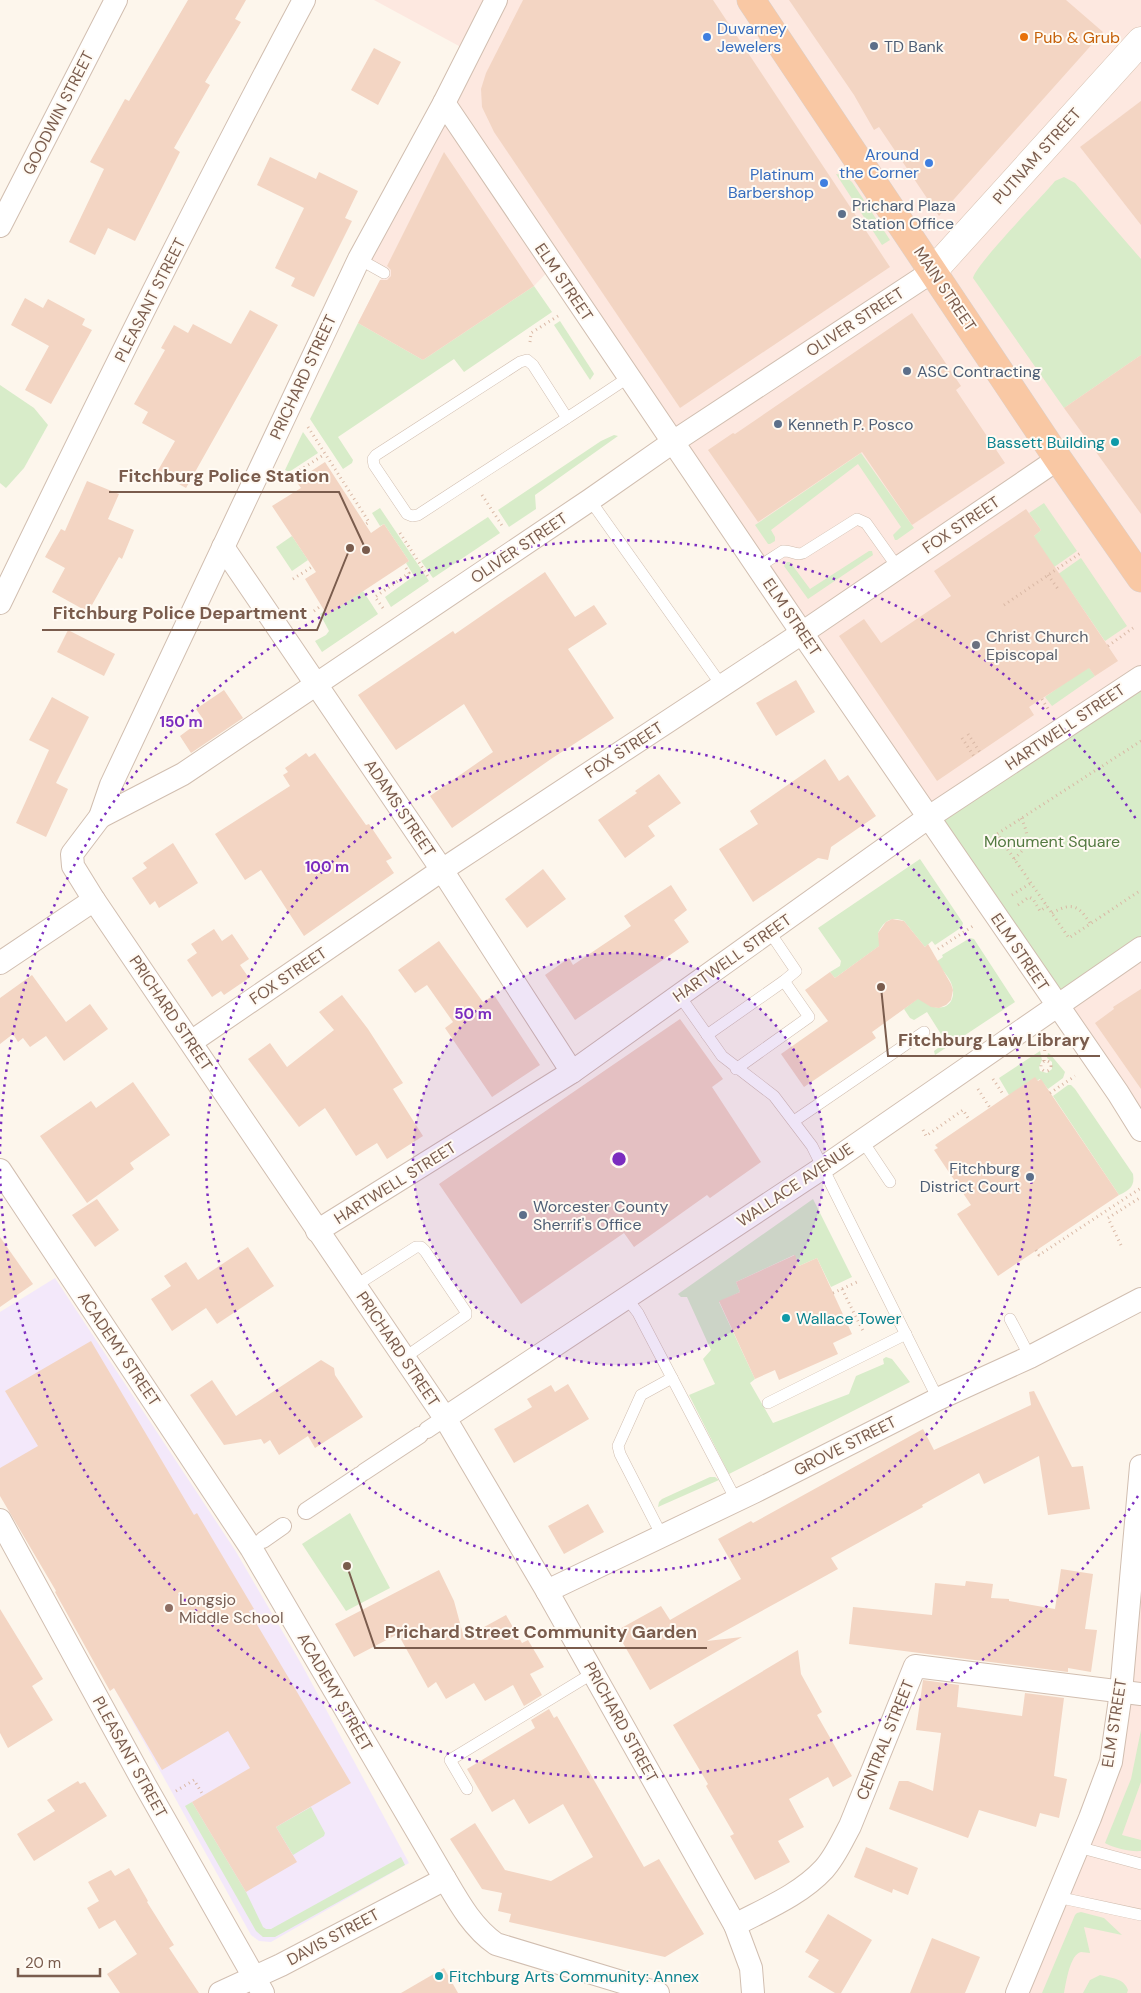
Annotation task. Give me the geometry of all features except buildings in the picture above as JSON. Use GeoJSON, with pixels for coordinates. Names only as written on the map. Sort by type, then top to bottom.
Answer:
{"type":"FeatureCollection","features":[{"type":"Feature","properties":{"kind":"highway","name":"MAIN STREET"},"geometry":{"type":"LineString","coordinates":[[751,0],[1058,459],[1141,578]]}},
{"type":"Feature","properties":{"kind":"main road","name":"PUTNAM STREET"},"geometry":{"type":"LineString","coordinates":[[933,271],[1141,41]]}},
{"type":"Feature","properties":{"kind":"street","name":"GOODWIN STREET"},"geometry":{"type":"LineString","coordinates":[[0,226],[116,0]]}},
{"type":"Feature","properties":{"kind":"street","name":"PLEASANT STREET"},"geometry":{"type":"LineString","coordinates":[[0,603],[72,453],[242,115],[304,0]]}},
{"type":"Feature","properties":{"kind":"street","name":"PRICHARD STREET"},"geometry":{"type":"LineString","coordinates":[[496,0],[444,103],[359,259],[111,785],[100,817],[72,854],[73,866],[94,900],[404,1358],[430,1428],[547,1591],[735,1925],[751,1968],[753,1993]]}},
{"type":"Feature","properties":{"kind":"street","name":"ELM STREET"},"geometry":{"type":"LineString","coordinates":[[444,103],[802,633],[1118,1093],[1141,1130]]}},
{"type":"Feature","properties":{"kind":"street","name":"OLIVER STREET"},"geometry":{"type":"LineString","coordinates":[[100,817],[183,774],[673,442],[933,271]]}},
{"type":"Feature","properties":{"kind":"street","name":"FOX STREET"},"geometry":{"type":"LineString","coordinates":[[190,1042],[442,870],[802,633],[1058,459]]}},
{"type":"Feature","properties":{"kind":"street","name":"ADAMS STREET"},"geometry":{"type":"LineString","coordinates":[[223,547],[442,870],[572,1072]]}},
{"type":"Feature","properties":{"kind":"street","name":"HARTWELL STREET"},"geometry":{"type":"LineString","coordinates":[[317,1231],[572,1072],[929,818],[1141,677]]}},
{"type":"Feature","properties":{"kind":"street"},"geometry":{"type":"LineString","coordinates":[[0,963],[94,900]]}},
{"type":"Feature","properties":{"kind":"street","name":"WALLACE AVENUE"},"geometry":{"type":"LineString","coordinates":[[430,1428],[824,1167],[1141,948]]}},
{"type":"Feature","properties":{"kind":"street","name":"ACADEMY STREET"},"geometry":{"type":"LineString","coordinates":[[0,1170],[250,1548],[445,1879],[474,1924],[496,1944],[658,1993]]}},
{"type":"Feature","properties":{"kind":"street","name":"GROVE STREET"},"geometry":{"type":"LineString","coordinates":[[547,1591],[736,1500],[938,1399],[1030,1357],[1140,1303]]}},
{"type":"Feature","properties":{"kind":"street"},"geometry":{"type":"LineString","coordinates":[[306,1511],[430,1428]]}},
{"type":"Feature","properties":{"kind":"street","name":"ELM STREET"},"geometry":{"type":"LineString","coordinates":[[1017,1993],[1111,1762],[1131,1693],[1141,1466]]}},
{"type":"Feature","properties":{"kind":"street","name":"PLEASANT STREET"},"geometry":{"type":"LineString","coordinates":[[0,1520],[140,1776],[258,1985]]}},
{"type":"Feature","properties":{"kind":"street"},"geometry":{"type":"LineString","coordinates":[[263,1540],[283,1526]]}},
{"type":"Feature","properties":{"kind":"street","name":"CENTRAL STREET"},"geometry":{"type":"LineString","coordinates":[[735,1925],[810,1883],[837,1852],[850,1826],[915,1666],[1131,1693]]}},
{"type":"Feature","properties":{"kind":"street","name":"DAVIS STREET"},"geometry":{"type":"LineString","coordinates":[[220,1993],[258,1985],[290,1960],[445,1879]]}},
{"type":"Feature","properties":{"kind":"lane"},"geometry":{"type":"LineString","coordinates":[[359,259],[384,273]]}},
{"type":"Feature","properties":{"kind":"lane"},"geometry":{"type":"LineString","coordinates":[[567,418],[533,365],[527,360],[520,362],[376,455],[373,459],[374,464],[407,514],[412,516],[418,515],[567,418],[629,377]]}},
{"type":"Feature","properties":{"kind":"lane"},"geometry":{"type":"LineString","coordinates":[[590,500],[722,686]]}},
{"type":"Feature","properties":{"kind":"lane"},"geometry":{"type":"LineString","coordinates":[[758,567],[783,551],[787,550],[798,555],[803,554],[856,520],[866,523],[898,568]]}},
{"type":"Feature","properties":{"kind":"lane"},"geometry":{"type":"LineString","coordinates":[[707,1035],[796,971],[770,931]]}},
{"type":"Feature","properties":{"kind":"lane"},"geometry":{"type":"LineString","coordinates":[[736,1069],[809,1017],[784,981]]}},
{"type":"Feature","properties":{"kind":"lane"},"geometry":{"type":"LineString","coordinates":[[679,995],[722,1056],[736,1069],[774,1096],[812,1146],[938,1399]]}},
{"type":"Feature","properties":{"kind":"lane"},"geometry":{"type":"LineString","coordinates":[[794,1121],[924,1032]]}},
{"type":"Feature","properties":{"kind":"lane"},"geometry":{"type":"LineString","coordinates":[[862,1140],[890,1182]]}},
{"type":"Feature","properties":{"kind":"lane"},"geometry":{"type":"LineString","coordinates":[[355,1286],[416,1247],[421,1247],[425,1250],[466,1312],[466,1315],[404,1358]]}},
{"type":"Feature","properties":{"kind":"lane"},"geometry":{"type":"LineString","coordinates":[[626,1297],[638,1313],[736,1500]]}},
{"type":"Feature","properties":{"kind":"lane"},"geometry":{"type":"LineString","coordinates":[[1010,1319],[1030,1357]]}},
{"type":"Feature","properties":{"kind":"lane"},"geometry":{"type":"LineString","coordinates":[[768,1403],[906,1334]]}},
{"type":"Feature","properties":{"kind":"lane"},"geometry":{"type":"LineString","coordinates":[[662,1536],[620,1454],[618,1446],[641,1396],[672,1378]]}},
{"type":"Feature","properties":{"kind":"lane"},"geometry":{"type":"LineString","coordinates":[[467,1789],[450,1760],[593,1673]]}},
{"type":"Feature","properties":{"kind":"lane"},"geometry":{"type":"LineString","coordinates":[[1078,1847],[1141,1864]]}},
{"type":"Feature","properties":{"kind":"lane"},"geometry":{"type":"LineString","coordinates":[[1057,1897],[1141,1915]]}},
{"type":"Feature","properties":{"kind":"path"},"geometry":{"type":"LineString","coordinates":[[527,360],[531,333],[561,314]]}},
{"type":"Feature","properties":{"kind":"path"},"geometry":{"type":"LineString","coordinates":[[305,422],[369,522],[366,524]]}},
{"type":"Feature","properties":{"kind":"path"},"geometry":{"type":"LineString","coordinates":[[278,480],[282,482],[325,454]]}},
{"type":"Feature","properties":{"kind":"path"},"geometry":{"type":"LineString","coordinates":[[472,480],[501,524]]}},
{"type":"Feature","properties":{"kind":"path"},"geometry":{"type":"LineString","coordinates":[[1004,605],[1082,552]]}},
{"type":"Feature","properties":{"kind":"path"},"geometry":{"type":"LineString","coordinates":[[420,562],[432,583]]}},
{"type":"Feature","properties":{"kind":"path"},"geometry":{"type":"LineString","coordinates":[[386,613],[375,597],[409,572],[404,565]]}},
{"type":"Feature","properties":{"kind":"path"},"geometry":{"type":"LineString","coordinates":[[293,579],[312,567]]}},
{"type":"Feature","properties":{"kind":"path"},"geometry":{"type":"LineString","coordinates":[[1048,575],[1058,589]]}},
{"type":"Feature","properties":{"kind":"path"},"geometry":{"type":"LineString","coordinates":[[314,611],[322,605]]}},
{"type":"Feature","properties":{"kind":"path"},"geometry":{"type":"LineString","coordinates":[[1108,646],[1133,628]]}},
{"type":"Feature","properties":{"kind":"path"},"geometry":{"type":"LineString","coordinates":[[968,734],[984,759]]}},
{"type":"Feature","properties":{"kind":"path"},"geometry":{"type":"LineString","coordinates":[[962,738],[978,763]]}},
{"type":"Feature","properties":{"kind":"path"},"geometry":{"type":"LineString","coordinates":[[1141,741],[997,834],[1069,938],[1141,890]]}},
{"type":"Feature","properties":{"kind":"path"},"geometry":{"type":"LineString","coordinates":[[1014,859],[1023,851],[1027,838],[1021,818]]}},
{"type":"Feature","properties":{"kind":"path"},"geometry":{"type":"LineString","coordinates":[[1015,893],[1031,883]]}},
{"type":"Feature","properties":{"kind":"path"},"geometry":{"type":"LineString","coordinates":[[1015,906],[1029,897],[1033,899],[1040,911],[1047,906]]}},
{"type":"Feature","properties":{"kind":"path"},"geometry":{"type":"LineString","coordinates":[[1052,913],[1061,908],[1071,906],[1080,911],[1090,923]]}},
{"type":"Feature","properties":{"kind":"path"},"geometry":{"type":"LineString","coordinates":[[938,949],[973,926]]}},
{"type":"Feature","properties":{"kind":"path"},"geometry":{"type":"LineString","coordinates":[[1044,1061],[1045,1042]]}},
{"type":"Feature","properties":{"kind":"path"},"geometry":{"type":"LineString","coordinates":[[1050,1093],[1075,1076]]}},
{"type":"Feature","properties":{"kind":"path"},"geometry":{"type":"LineString","coordinates":[[992,1077],[1003,1094]]}},
{"type":"Feature","properties":{"kind":"path"},"geometry":{"type":"LineString","coordinates":[[976,1087],[990,1108]]}},
{"type":"Feature","properties":{"kind":"path"},"geometry":{"type":"LineString","coordinates":[[930,1125],[922,1130],[926,1136],[963,1110],[970,1121]]}},
{"type":"Feature","properties":{"kind":"path"},"geometry":{"type":"LineString","coordinates":[[1036,1250],[1039,1255],[1141,1188]]}},
{"type":"Feature","properties":{"kind":"path"},"geometry":{"type":"LineString","coordinates":[[1121,1245],[1108,1218],[1141,1197]]}},
{"type":"Feature","properties":{"kind":"path"},"geometry":{"type":"LineString","coordinates":[[833,1293],[857,1282]]}},
{"type":"Feature","properties":{"kind":"path"},"geometry":{"type":"LineString","coordinates":[[842,1289],[873,1351]]}},
{"type":"Feature","properties":{"kind":"path"},"geometry":{"type":"LineString","coordinates":[[171,1794],[194,1780],[203,1795]]}},
{"type":"Feature","properties":{"kind":"shaded area"},"geometry":{"type":"Polygon","coordinates":[[[374,0],[1141,0],[1141,1130],[553,266],[534,286],[423,360],[358,323],[384,273],[359,259],[470,52],[374,0]]]}},
{"type":"Feature","properties":{"kind":"shaded area","name":"Longsjo Middle School"},"geometry":{"type":"Polygon","coordinates":[[[55,1278],[235,1550],[302,1665],[409,1863],[271,1942],[259,1941],[251,1935],[0,1482],[0,1312],[55,1278]]]}},
{"type":"Feature","properties":{"kind":"shaded area"},"geometry":{"type":"Polygon","coordinates":[[[1141,1466],[1141,1993],[1017,1993],[1111,1762],[1141,1466]]]}},
{"type":"Feature","properties":{"kind":"green space"},"geometry":{"type":"Polygon","coordinates":[[[836,174],[843,175],[852,182],[890,240],[882,245],[836,174]]]}},
{"type":"Feature","properties":{"kind":"green space"},"geometry":{"type":"Polygon","coordinates":[[[1064,177],[1075,183],[1141,259],[1141,355],[1064,408],[973,278],[985,259],[1010,230],[1055,181],[1064,177]]]}},
{"type":"Feature","properties":{"kind":"green space"},"geometry":{"type":"Polygon","coordinates":[[[534,286],[552,312],[464,372],[454,359],[338,437],[353,460],[352,463],[343,469],[310,419],[358,323],[423,360],[534,286]]]}},
{"type":"Feature","properties":{"kind":"green space"},"geometry":{"type":"Polygon","coordinates":[[[560,321],[593,372],[594,374],[590,380],[554,325],[560,321]]]}},
{"type":"Feature","properties":{"kind":"green space"},"geometry":{"type":"Polygon","coordinates":[[[0,385],[34,408],[48,425],[24,468],[6,488],[0,483],[0,385]]]}},
{"type":"Feature","properties":{"kind":"green space"},"geometry":{"type":"Polygon","coordinates":[[[303,432],[318,453],[289,472],[285,470],[303,432]]]}},
{"type":"Feature","properties":{"kind":"green space"},"geometry":{"type":"Polygon","coordinates":[[[614,435],[618,436],[535,495],[536,509],[509,527],[498,510],[601,441],[614,435]]]}},
{"type":"Feature","properties":{"kind":"green space"},"geometry":{"type":"Polygon","coordinates":[[[861,453],[914,528],[895,540],[893,535],[901,527],[858,464],[771,530],[775,541],[768,544],[755,525],[861,453]]]}},
{"type":"Feature","properties":{"kind":"green space"},"geometry":{"type":"Polygon","coordinates":[[[1044,503],[1077,551],[1003,603],[1034,536],[1041,530],[1029,513],[1044,503]]]}},
{"type":"Feature","properties":{"kind":"green space"},"geometry":{"type":"Polygon","coordinates":[[[380,508],[429,581],[391,607],[385,597],[414,576],[406,563],[409,561],[384,524],[380,526],[372,513],[380,508]]]}},
{"type":"Feature","properties":{"kind":"green space"},"geometry":{"type":"Polygon","coordinates":[[[488,517],[500,533],[433,578],[421,561],[488,517]]]}},
{"type":"Feature","properties":{"kind":"green space"},"geometry":{"type":"Polygon","coordinates":[[[292,536],[308,560],[292,571],[276,547],[292,536]]]}},
{"type":"Feature","properties":{"kind":"green space"},"geometry":{"type":"Polygon","coordinates":[[[869,551],[872,551],[873,555],[808,599],[784,566],[787,562],[790,562],[810,589],[869,551]]]}},
{"type":"Feature","properties":{"kind":"green space"},"geometry":{"type":"Polygon","coordinates":[[[1081,558],[1127,626],[1105,641],[1066,584],[1054,577],[1081,558]]]}},
{"type":"Feature","properties":{"kind":"green space"},"geometry":{"type":"Polygon","coordinates":[[[363,591],[378,614],[322,652],[315,641],[326,635],[329,631],[320,614],[326,610],[328,614],[363,591]]]}},
{"type":"Feature","properties":{"kind":"green space"},"geometry":{"type":"Polygon","coordinates":[[[1077,651],[1095,676],[1052,706],[1045,697],[1062,685],[1077,651]]]}},
{"type":"Feature","properties":{"kind":"green space","name":"Monument Square"},"geometry":{"type":"Polygon","coordinates":[[[1141,677],[1141,948],[1056,1005],[929,817],[1141,677]]]}},
{"type":"Feature","properties":{"kind":"green space"},"geometry":{"type":"Polygon","coordinates":[[[920,859],[963,923],[962,927],[935,945],[932,941],[925,947],[904,921],[892,919],[883,925],[878,933],[882,944],[835,978],[830,972],[840,966],[841,961],[818,928],[920,859]]]}},
{"type":"Feature","properties":{"kind":"green space"},"geometry":{"type":"Polygon","coordinates":[[[970,938],[974,939],[1015,1002],[935,1055],[934,1051],[946,1042],[927,1012],[914,1020],[910,1018],[904,1009],[920,997],[930,1006],[947,1006],[953,997],[951,982],[936,962],[943,957],[942,955],[970,938]]]}},
{"type":"Feature","properties":{"kind":"green space"},"geometry":{"type":"Polygon","coordinates":[[[1040,1051],[1042,1060],[1039,1067],[1040,1071],[1047,1073],[1052,1069],[1052,1062],[1047,1058],[1048,1053],[1065,1072],[1063,1078],[1048,1089],[1040,1079],[1009,1095],[999,1078],[1040,1051]]]}},
{"type":"Feature","properties":{"kind":"green space"},"geometry":{"type":"Polygon","coordinates":[[[1068,1085],[1075,1089],[1133,1174],[1132,1185],[1119,1195],[1053,1096],[1068,1085]]]}},
{"type":"Feature","properties":{"kind":"green space"},"geometry":{"type":"Polygon","coordinates":[[[813,1199],[852,1277],[831,1287],[817,1258],[799,1266],[794,1255],[736,1282],[740,1292],[719,1302],[755,1379],[750,1383],[773,1423],[849,1394],[856,1376],[884,1364],[883,1359],[886,1357],[892,1359],[910,1382],[729,1474],[689,1395],[715,1384],[703,1359],[711,1350],[687,1297],[681,1297],[678,1294],[813,1199]]]}},
{"type":"Feature","properties":{"kind":"green space"},"geometry":{"type":"Polygon","coordinates":[[[710,1477],[715,1477],[719,1480],[658,1507],[662,1499],[710,1477]]]}},
{"type":"Feature","properties":{"kind":"green space"},"geometry":{"type":"Polygon","coordinates":[[[350,1513],[390,1588],[346,1611],[302,1544],[350,1513]]]}},
{"type":"Feature","properties":{"kind":"green space"},"geometry":{"type":"Polygon","coordinates":[[[1141,1730],[1141,1782],[1122,1835],[1141,1840],[1141,1851],[1137,1851],[1122,1849],[1105,1843],[1131,1779],[1141,1730]]]}},
{"type":"Feature","properties":{"kind":"green space"},"geometry":{"type":"Polygon","coordinates":[[[192,1802],[246,1892],[263,1927],[266,1929],[271,1929],[401,1857],[405,1865],[275,1937],[263,1937],[256,1931],[185,1806],[192,1802]]]}},
{"type":"Feature","properties":{"kind":"green space"},"geometry":{"type":"Polygon","coordinates":[[[311,1807],[325,1833],[324,1836],[293,1855],[276,1827],[311,1807]]]}},
{"type":"Feature","properties":{"kind":"green space"},"geometry":{"type":"Polygon","coordinates":[[[1081,1912],[1104,1918],[1122,1935],[1084,1927],[1090,1953],[1081,1952],[1074,1958],[1069,1970],[1064,1993],[1042,1993],[1075,1915],[1081,1912]]]}},
{"type":"Feature","properties":{"kind":"green space"},"geometry":{"type":"Polygon","coordinates":[[[1100,1975],[1123,1983],[1128,1990],[1127,1993],[1083,1993],[1090,1980],[1100,1975]]]}},
{"type":"Feature","properties":{"kind":"place","name":"Duvarney Jewelers"},"geometry":{"type":"Point","coordinates":[707,37]}},
{"type":"Feature","properties":{"kind":"place","name":"Pub & Grub"},"geometry":{"type":"Point","coordinates":[1024,37]}},
{"type":"Feature","properties":{"kind":"place","name":"TD Bank"},"geometry":{"type":"Point","coordinates":[874,46]}},
{"type":"Feature","properties":{"kind":"place","name":"Around the Corner"},"geometry":{"type":"Point","coordinates":[929,163]}},
{"type":"Feature","properties":{"kind":"place","name":"Platinum Barbershop"},"geometry":{"type":"Point","coordinates":[824,183]}},
{"type":"Feature","properties":{"kind":"place","name":"Prichard Plaza Station Office"},"geometry":{"type":"Point","coordinates":[842,214]}},
{"type":"Feature","properties":{"kind":"place","name":"ASC Contracting"},"geometry":{"type":"Point","coordinates":[907,371]}},
{"type":"Feature","properties":{"kind":"place","name":"Kenneth P. Posco"},"geometry":{"type":"Point","coordinates":[778,424]}},
{"type":"Feature","properties":{"kind":"place","name":"Bassett Building"},"geometry":{"type":"Point","coordinates":[1115,442]}},
{"type":"Feature","properties":{"kind":"place","name":"Fitchburg Police Department"},"geometry":{"type":"Point","coordinates":[350,548]}},
{"type":"Feature","properties":{"kind":"place","name":"Fitchburg Police Station"},"geometry":{"type":"Point","coordinates":[366,550]}},
{"type":"Feature","properties":{"kind":"place","name":"Christ Church Episcopal"},"geometry":{"type":"Point","coordinates":[976,645]}},
{"type":"Feature","properties":{"kind":"place","name":"Fitchburg Law Library"},"geometry":{"type":"Point","coordinates":[881,987]}},
{"type":"Feature","properties":{"kind":"place","name":"Fitchburg District Court"},"geometry":{"type":"Point","coordinates":[1030,1177]}},
{"type":"Feature","properties":{"kind":"place","name":"Worcester County Sherrif's Office"},"geometry":{"type":"Point","coordinates":[523,1215]}},
{"type":"Feature","properties":{"kind":"place","name":"Wallace Tower"},"geometry":{"type":"Point","coordinates":[786,1318]}},
{"type":"Feature","properties":{"kind":"place","name":"Prichard Street Community Garden"},"geometry":{"type":"Point","coordinates":[347,1566]}},
{"type":"Feature","properties":{"kind":"place","name":"Longsjo Middle School"},"geometry":{"type":"Point","coordinates":[169,1608]}},
{"type":"Feature","properties":{"kind":"place","name":"Fitchburg Arts Community: Annex"},"geometry":{"type":"Point","coordinates":[439,1976]}}]}
